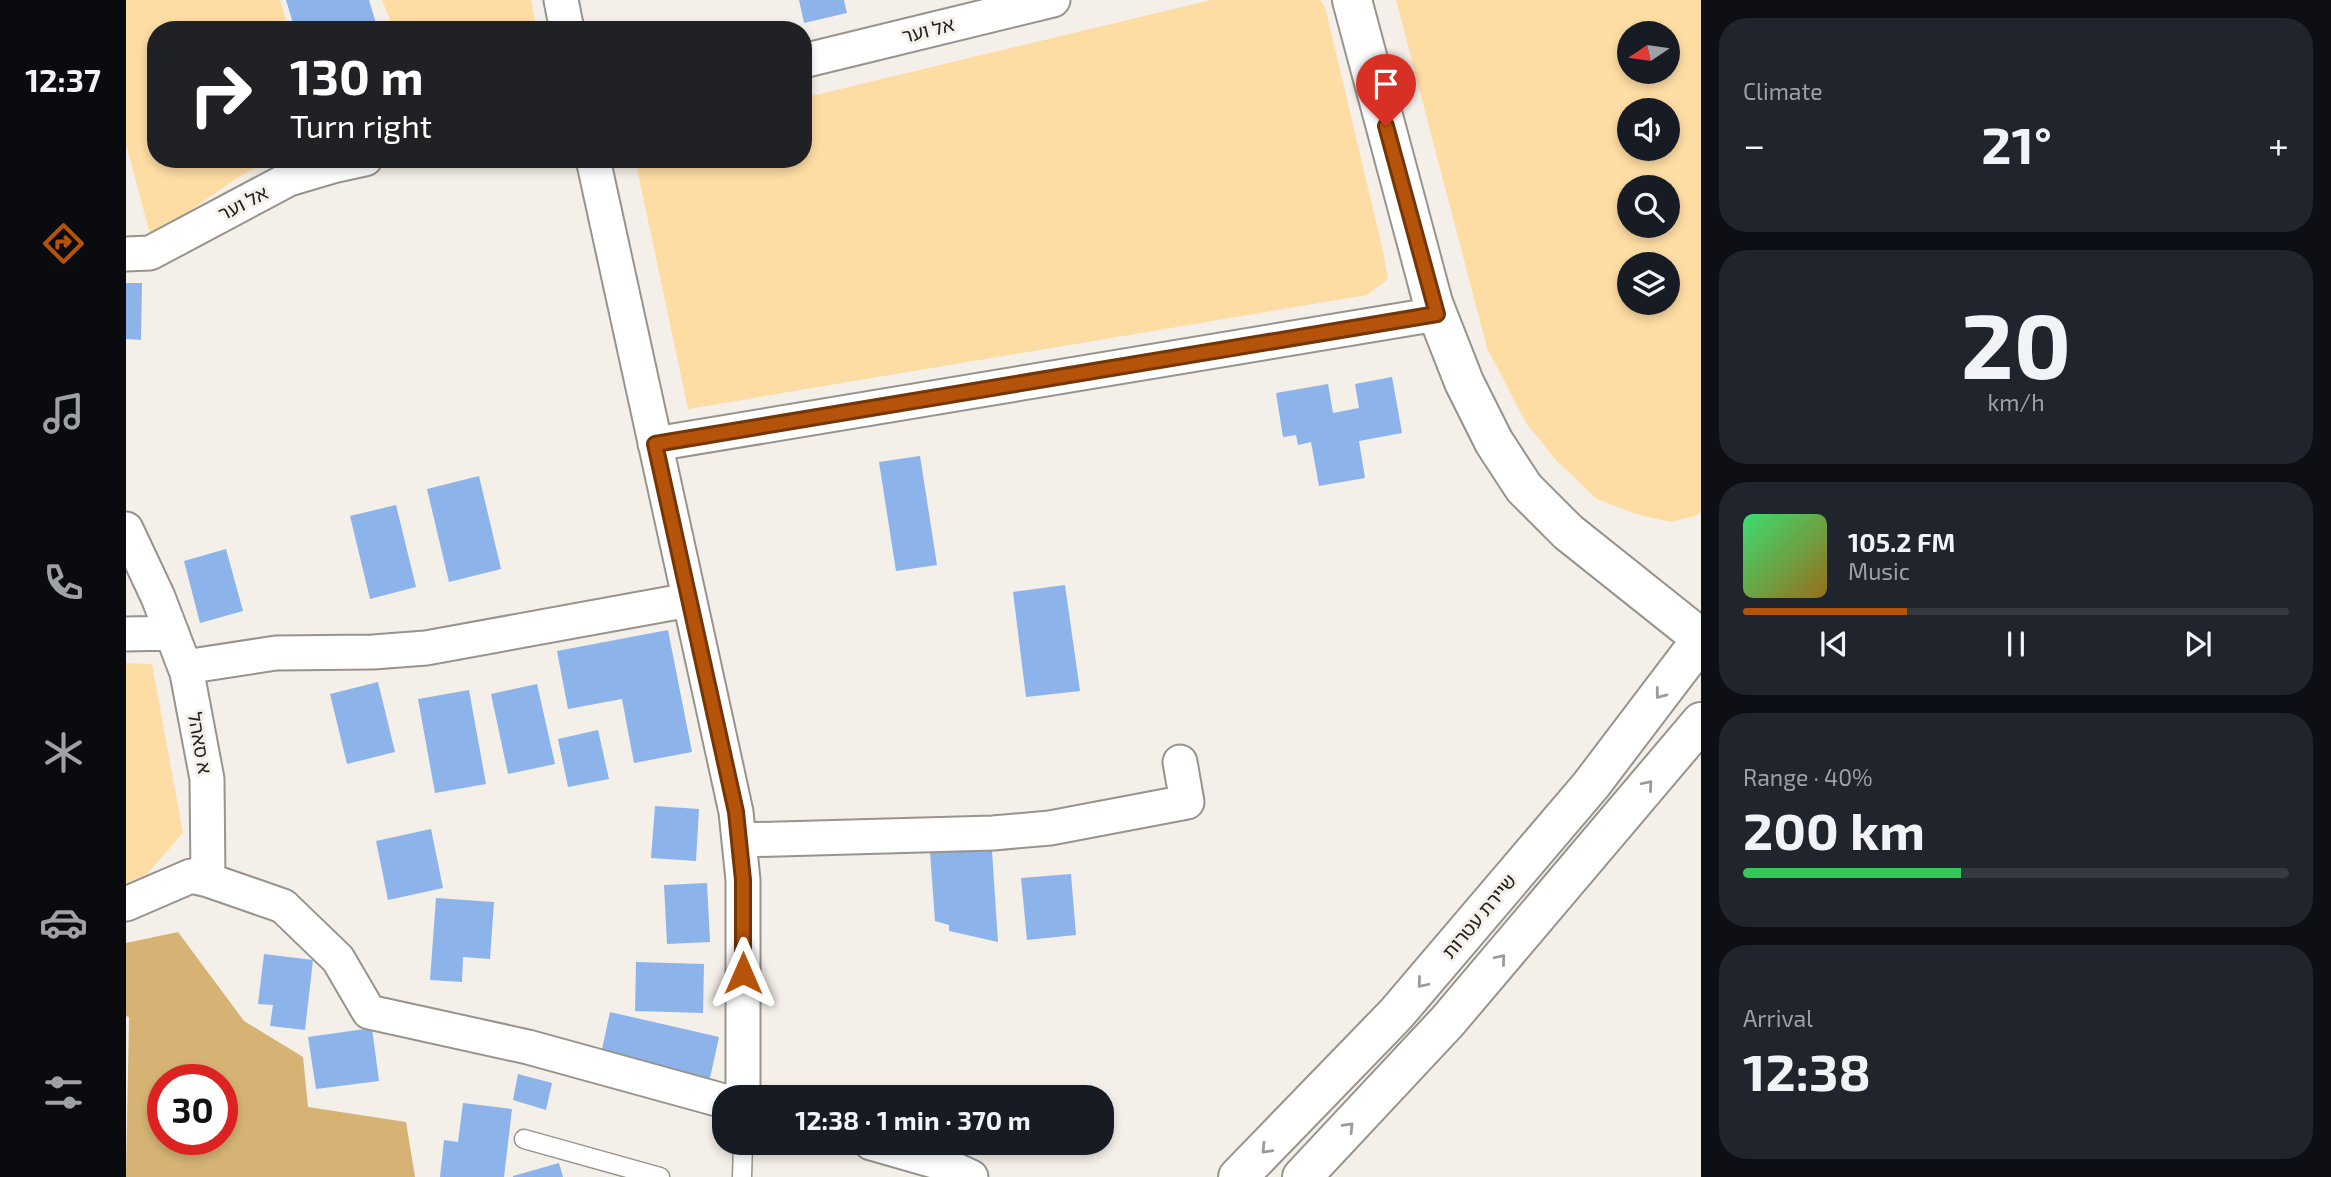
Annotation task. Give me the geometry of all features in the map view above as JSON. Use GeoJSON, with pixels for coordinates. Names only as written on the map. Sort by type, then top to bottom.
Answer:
{"type":"FeatureCollection","features":[{"type":"Feature","properties":{"kind":"main road"},"geometry":{"type":"LineString","coordinates":[[1352,0],[1437,314],[1464,382],[1494,442],[1524,488],[1568,533],[1701,639]]}},
{"type":"Feature","properties":{"kind":"main road","name":"שיירת עטרות"},"geometry":{"type":"LineString","coordinates":[[1238,1177],[1396,1014],[1591,785],[1701,639]]}},
{"type":"Feature","properties":{"kind":"main road"},"geometry":{"type":"LineString","coordinates":[[1302,1177],[1447,1022],[1701,722]]}},
{"type":"Feature","properties":{"kind":"street"},"geometry":{"type":"LineString","coordinates":[[561,0],[565,21]]}},
{"type":"Feature","properties":{"kind":"street","name":"אל וער"},"geometry":{"type":"LineString","coordinates":[[812,59],[1053,0]]}},
{"type":"Feature","properties":{"kind":"street","name":"אל וער"},"geometry":{"type":"LineString","coordinates":[[126,254],[150,253],[289,179],[326,168]]}},
{"type":"Feature","properties":{"kind":"street"},"geometry":{"type":"LineString","coordinates":[[595,168],[736,812],[743,880],[743,1085]]}},
{"type":"Feature","properties":{"kind":"street"},"geometry":{"type":"LineString","coordinates":[[655,444],[1437,314]]}},
{"type":"Feature","properties":{"kind":"street","name":"א סאהל"},"geometry":{"type":"LineString","coordinates":[[126,529],[185,667],[207,779],[208,880]]}},
{"type":"Feature","properties":{"kind":"street"},"geometry":{"type":"LineString","coordinates":[[185,667],[276,653],[373,652],[426,648],[690,600]]}},
{"type":"Feature","properties":{"kind":"street"},"geometry":{"type":"LineString","coordinates":[[126,634],[172,633]]}},
{"type":"Feature","properties":{"kind":"street"},"geometry":{"type":"LineString","coordinates":[[740,840],[993,833],[1050,828],[1187,802],[1180,762]]}},
{"type":"Feature","properties":{"kind":"street"},"geometry":{"type":"LineString","coordinates":[[126,904],[191,876],[208,880],[283,906],[338,958],[369,1012],[528,1048],[712,1098]]}},
{"type":"Feature","properties":{"kind":"street"},"geometry":{"type":"LineString","coordinates":[[913,1155],[941,1163],[971,1177]]}},
{"type":"Feature","properties":{"kind":"lane"},"geometry":{"type":"LineString","coordinates":[[524,1139],[660,1177]]}},
{"type":"Feature","properties":{"kind":"lane"},"geometry":{"type":"LineString","coordinates":[[742,1177],[743,1155]]}},
{"type":"Feature","properties":{"kind":"shaded area"},"geometry":{"type":"Polygon","coordinates":[[[126,0],[280,0],[286,21],[147,21],[147,168],[255,168],[151,238],[126,144],[126,0]]]}},
{"type":"Feature","properties":{"kind":"shaded area"},"geometry":{"type":"Polygon","coordinates":[[[382,0],[531,0],[535,21],[390,21],[382,0]]]}},
{"type":"Feature","properties":{"kind":"shaded area"},"geometry":{"type":"Polygon","coordinates":[[[1211,0],[1320,0],[1325,7],[1388,279],[1367,295],[688,409],[637,168],[812,168],[812,96],[1211,0]]]}},
{"type":"Feature","properties":{"kind":"shaded area"},"geometry":{"type":"Polygon","coordinates":[[[1396,0],[1701,0],[1701,512],[1670,522],[1636,514],[1597,499],[1556,460],[1526,423],[1487,348],[1396,0]]]}},
{"type":"Feature","properties":{"kind":"shaded area"},"geometry":{"type":"Polygon","coordinates":[[[126,663],[152,664],[183,833],[146,875],[126,883],[126,663]]]}},
{"type":"Feature","properties":{"kind":"shaded area"},"geometry":{"type":"Polygon","coordinates":[[[178,932],[244,1021],[303,1057],[308,1107],[406,1122],[415,1177],[126,1177],[129,1017],[126,1016],[126,943],[178,932]]]}},
{"type":"Feature","properties":{"kind":"building"},"geometry":{"type":"Polygon","coordinates":[[[286,0],[369,0],[375,21],[292,21],[286,0]]]}},
{"type":"Feature","properties":{"kind":"building"},"geometry":{"type":"Polygon","coordinates":[[[799,0],[844,0],[847,13],[804,21],[799,0]]]}},
{"type":"Feature","properties":{"kind":"building"},"geometry":{"type":"Polygon","coordinates":[[[126,283],[142,283],[141,340],[126,339],[126,283]]]}},
{"type":"Feature","properties":{"kind":"building"},"geometry":{"type":"Polygon","coordinates":[[[1392,377],[1402,433],[1359,441],[1365,478],[1319,486],[1311,442],[1298,445],[1296,435],[1283,437],[1276,393],[1328,384],[1333,413],[1359,408],[1355,384],[1392,377]]]}},
{"type":"Feature","properties":{"kind":"building"},"geometry":{"type":"Polygon","coordinates":[[[920,456],[937,565],[896,571],[879,462],[920,456]]]}},
{"type":"Feature","properties":{"kind":"building"},"geometry":{"type":"Polygon","coordinates":[[[479,476],[501,569],[449,582],[427,489],[479,476]]]}},
{"type":"Feature","properties":{"kind":"building"},"geometry":{"type":"Polygon","coordinates":[[[396,505],[416,587],[370,599],[350,516],[396,505]]]}},
{"type":"Feature","properties":{"kind":"building"},"geometry":{"type":"Polygon","coordinates":[[[226,549],[243,611],[200,623],[184,561],[226,549]]]}},
{"type":"Feature","properties":{"kind":"building"},"geometry":{"type":"Polygon","coordinates":[[[1065,585],[1080,691],[1026,697],[1013,592],[1065,585]]]}},
{"type":"Feature","properties":{"kind":"building"},"geometry":{"type":"Polygon","coordinates":[[[668,630],[692,752],[634,763],[622,699],[568,709],[557,651],[668,630]]]}},
{"type":"Feature","properties":{"kind":"building"},"geometry":{"type":"Polygon","coordinates":[[[378,682],[395,752],[347,764],[330,694],[378,682]]]}},
{"type":"Feature","properties":{"kind":"building"},"geometry":{"type":"Polygon","coordinates":[[[537,684],[555,764],[508,774],[491,694],[537,684]]]}},
{"type":"Feature","properties":{"kind":"building"},"geometry":{"type":"Polygon","coordinates":[[[469,690],[486,784],[435,793],[418,699],[469,690]]]}},
{"type":"Feature","properties":{"kind":"building"},"geometry":{"type":"Polygon","coordinates":[[[598,730],[609,779],[568,787],[558,739],[598,730]]]}},
{"type":"Feature","properties":{"kind":"building"},"geometry":{"type":"Polygon","coordinates":[[[655,806],[699,809],[696,861],[651,858],[655,806]]]}},
{"type":"Feature","properties":{"kind":"building"},"geometry":{"type":"Polygon","coordinates":[[[431,829],[443,888],[388,900],[376,841],[431,829]]]}},
{"type":"Feature","properties":{"kind":"building"},"geometry":{"type":"Polygon","coordinates":[[[992,851],[998,942],[949,931],[949,925],[935,921],[930,852],[992,851]]]}},
{"type":"Feature","properties":{"kind":"building"},"geometry":{"type":"Polygon","coordinates":[[[1071,874],[1076,935],[1027,940],[1021,878],[1071,874]]]}},
{"type":"Feature","properties":{"kind":"building"},"geometry":{"type":"Polygon","coordinates":[[[707,883],[710,942],[667,944],[664,885],[707,883]]]}},
{"type":"Feature","properties":{"kind":"building"},"geometry":{"type":"Polygon","coordinates":[[[436,898],[494,902],[490,959],[463,957],[462,982],[430,980],[436,898]]]}},
{"type":"Feature","properties":{"kind":"building"},"geometry":{"type":"Polygon","coordinates":[[[264,954],[313,960],[305,1030],[270,1026],[273,1005],[258,1004],[264,954]]]}},
{"type":"Feature","properties":{"kind":"building"},"geometry":{"type":"Polygon","coordinates":[[[636,962],[704,964],[703,1013],[635,1011],[636,962]]]}},
{"type":"Feature","properties":{"kind":"building"},"geometry":{"type":"Polygon","coordinates":[[[610,1012],[719,1037],[710,1078],[601,1054],[610,1012]]]}},
{"type":"Feature","properties":{"kind":"building"},"geometry":{"type":"Polygon","coordinates":[[[372,1028],[379,1081],[316,1089],[308,1037],[372,1028]]]}},
{"type":"Feature","properties":{"kind":"building"},"geometry":{"type":"Polygon","coordinates":[[[518,1074],[552,1083],[546,1110],[513,1100],[518,1074]]]}},
{"type":"Feature","properties":{"kind":"building"},"geometry":{"type":"Polygon","coordinates":[[[463,1103],[512,1109],[504,1177],[440,1177],[444,1140],[458,1142],[463,1103]]]}},
{"type":"Feature","properties":{"kind":"building"},"geometry":{"type":"Polygon","coordinates":[[[559,1163],[563,1177],[513,1177],[513,1176],[559,1163]]]}},
{"type":"Feature","properties":{"kind":"route"},"geometry":{"type":"LineString","coordinates":[[743,973],[743,880],[736,812],[655,444],[1071,377],[1437,314],[1386,126]]}}]}
